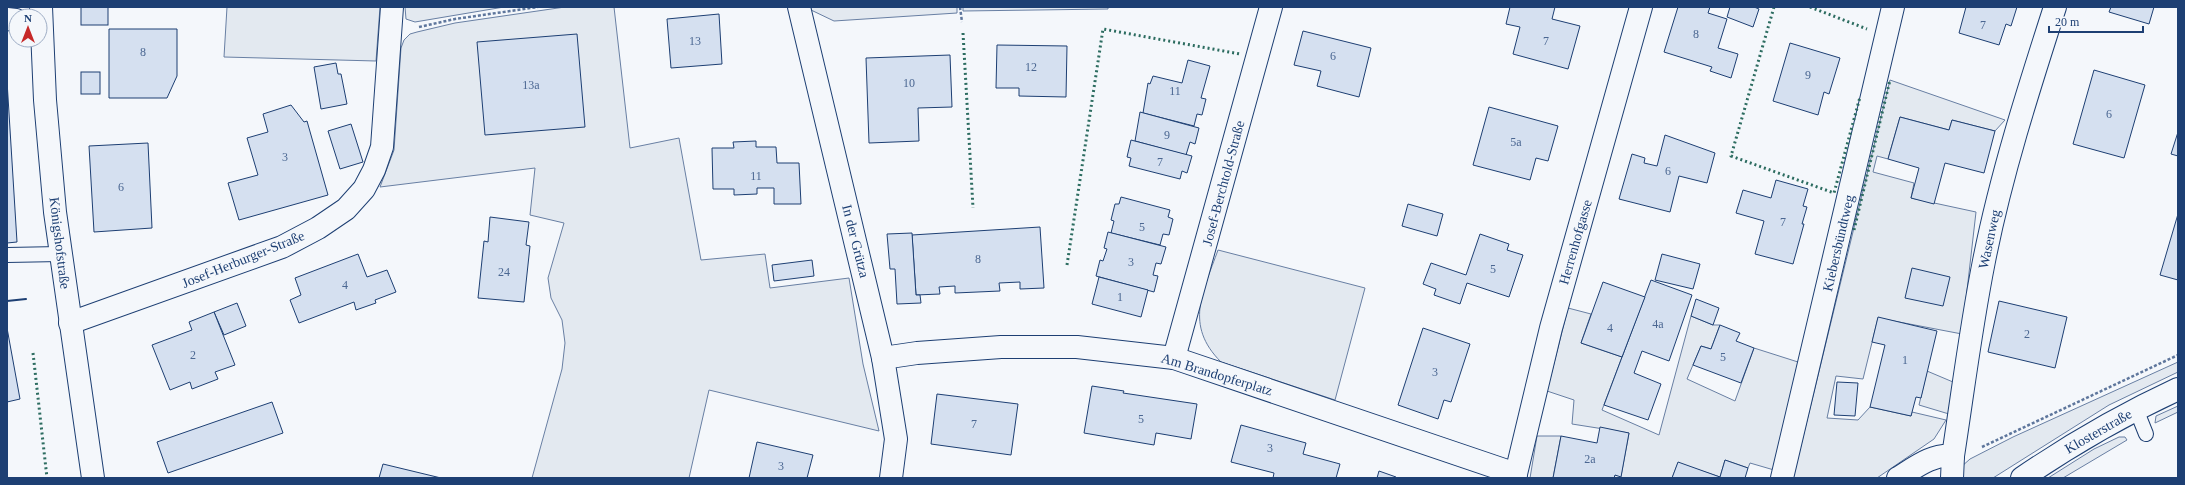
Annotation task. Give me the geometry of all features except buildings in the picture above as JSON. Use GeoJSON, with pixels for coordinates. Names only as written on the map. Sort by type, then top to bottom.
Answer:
{"type":"FeatureCollection","features":[{"type":"Feature","properties":{"kind":"street","name":"Josef-Herburger-Straße"},"geometry":{"type":"LineString","coordinates":[[70,323],[282,247],[318,228],[346,209],[364,189],[374,170],[382,147],[392,7]]}},
{"type":"Feature","properties":{"kind":"street","name":"In der Grütza"},"geometry":{"type":"LineString","coordinates":[[800,7],[883,358],[896,439],[891,478]]}},
{"type":"Feature","properties":{"kind":"street","name":"Josef-Berchtold-Straße"},"geometry":{"type":"LineString","coordinates":[[1174,358],[1271,7]]}},
{"type":"Feature","properties":{"kind":"street","name":"Herrenhofgasse"},"geometry":{"type":"LineString","coordinates":[[1515,476],[1551,328],[1641,7]]}},
{"type":"Feature","properties":{"kind":"street","name":"Kiebersbündtweg"},"geometry":{"type":"LineString","coordinates":[[1782,478],[1893,7]]}},
{"type":"Feature","properties":{"kind":"street","name":"Wasenweg"},"geometry":{"type":"LineString","coordinates":[[1952,466],[1987,247],[2023,106],[2055,7]]}},
{"type":"Feature","properties":{"kind":"street","name":"Königshofstraße"},"geometry":{"type":"LineString","coordinates":[[42,48],[45,100],[60,254],[93,478]]}},
{"type":"Feature","properties":{"kind":"street","name":"Am Brandopferplatz"},"geometry":{"type":"LineString","coordinates":[[883,358],[917,352],[1001,347],[1077,347],[1174,358],[1515,476]]}},
{"type":"Feature","properties":{"kind":"street","name":"Klosterstraße"},"geometry":{"type":"LineString","coordinates":[[2022,478],[2076,443],[2136,409],[2178,389]]}},
{"type":"Feature","properties":{"kind":"street"},"geometry":{"type":"LineString","coordinates":[[1898,478],[1929,459],[1942,455],[1952,466]]}},
{"type":"Feature","properties":{"kind":"lane"},"geometry":{"type":"LineString","coordinates":[[7,255],[60,254]]}},
{"type":"Feature","properties":{"kind":"lane"},"geometry":{"type":"LineString","coordinates":[[2136,409],[2146,434]]}},
{"type":"Feature","properties":{"kind":"path"},"geometry":{"type":"LineString","coordinates":[[391,31],[538,7]]}},
{"type":"Feature","properties":{"kind":"path"},"geometry":{"type":"LineString","coordinates":[[960,7],[962,22]]}},
{"type":"Feature","properties":{"kind":"path"},"geometry":{"type":"LineString","coordinates":[[1952,466],[1989,444],[2178,355]]}},
{"type":"Feature","properties":{"kind":"shaded area"},"geometry":{"type":"Polygon","coordinates":[[[227,7],[380,7],[376,61],[224,57],[227,7]]]}},
{"type":"Feature","properties":{"kind":"shaded area"},"geometry":{"type":"Polygon","coordinates":[[[405,7],[504,7],[415,22],[406,19],[405,7]]]}},
{"type":"Feature","properties":{"kind":"shaded area"},"geometry":{"type":"Polygon","coordinates":[[[565,7],[614,7],[630,148],[679,138],[701,260],[765,254],[770,288],[849,278],[863,364],[879,431],[709,390],[689,478],[532,478],[562,369],[565,343],[562,320],[551,298],[548,278],[564,223],[530,215],[535,168],[380,187],[394,150],[401,48],[404,40],[410,34],[455,23],[565,7]]]}},
{"type":"Feature","properties":{"kind":"shaded area"},"geometry":{"type":"Polygon","coordinates":[[[811,7],[957,7],[957,13],[834,21],[811,10],[811,7]]]}},
{"type":"Feature","properties":{"kind":"shaded area"},"geometry":{"type":"Polygon","coordinates":[[[963,7],[1108,7],[1108,9],[963,11],[963,7]]]}},
{"type":"Feature","properties":{"kind":"shaded area"},"geometry":{"type":"Polygon","coordinates":[[[1890,80],[2005,120],[1995,131],[1952,120],[1949,130],[1900,117],[1888,159],[1877,156],[1873,172],[1914,183],[1911,198],[1976,212],[1962,334],[1878,318],[1863,379],[1836,376],[1827,418],[1858,420],[1870,407],[1911,416],[1912,412],[1946,420],[1934,439],[1877,478],[1793,478],[1890,80]]]}},
{"type":"Feature","properties":{"kind":"shaded area"},"geometry":{"type":"Polygon","coordinates":[[[1218,250],[1365,288],[1335,400],[1221,362],[1210,348],[1203,335],[1200,321],[1200,308],[1207,280],[1218,250]]]}},
{"type":"Feature","properties":{"kind":"shaded area"},"geometry":{"type":"Polygon","coordinates":[[[1568,308],[1591,314],[1581,343],[1622,357],[1602,410],[1659,435],[1691,316],[1713,325],[1720,325],[1711,349],[1701,346],[1687,379],[1735,401],[1754,348],[1798,362],[1774,470],[1750,463],[1748,468],[1725,460],[1720,477],[1678,463],[1672,478],[1614,478],[1615,475],[1621,476],[1629,433],[1572,424],[1574,400],[1547,391],[1568,308]]]}},
{"type":"Feature","properties":{"kind":"shaded area"},"geometry":{"type":"Polygon","coordinates":[[[2178,362],[2178,372],[2109,405],[1993,478],[1964,478],[1960,474],[1961,467],[1970,459],[2013,437],[2178,362]]]}},
{"type":"Feature","properties":{"kind":"shaded area"},"geometry":{"type":"Polygon","coordinates":[[[1927,371],[1953,382],[1949,414],[1919,405],[1927,371]]]}},
{"type":"Feature","properties":{"kind":"shaded area"},"geometry":{"type":"Polygon","coordinates":[[[2178,406],[2178,412],[2155,423],[2156,416],[2178,406]]]}},
{"type":"Feature","properties":{"kind":"shaded area"},"geometry":{"type":"Polygon","coordinates":[[[1537,436],[1561,436],[1553,478],[1530,478],[1537,436]]]}},
{"type":"Feature","properties":{"kind":"shaded area"},"geometry":{"type":"Polygon","coordinates":[[[2119,437],[2125,437],[2127,440],[2063,478],[2048,478],[2094,449],[2119,437]]]}},
{"type":"Feature","properties":{"kind":"hedge"},"geometry":{"type":"LineString","coordinates":[[1774,7],[1731,156],[1834,193],[1860,97]]}},
{"type":"Feature","properties":{"kind":"hedge"},"geometry":{"type":"LineString","coordinates":[[1810,7],[1867,29]]}},
{"type":"Feature","properties":{"kind":"hedge"},"geometry":{"type":"LineString","coordinates":[[1067,265],[1103,29],[1240,54]]}},
{"type":"Feature","properties":{"kind":"hedge"},"geometry":{"type":"LineString","coordinates":[[963,33],[973,208]]}},
{"type":"Feature","properties":{"kind":"hedge"},"geometry":{"type":"LineString","coordinates":[[1854,230],[1890,80]]}},
{"type":"Feature","properties":{"kind":"hedge"},"geometry":{"type":"LineString","coordinates":[[33,353],[47,478]]}},
{"type":"Feature","properties":{"kind":"wall"},"geometry":{"type":"LineString","coordinates":[[7,301],[26,299]]}}]}
